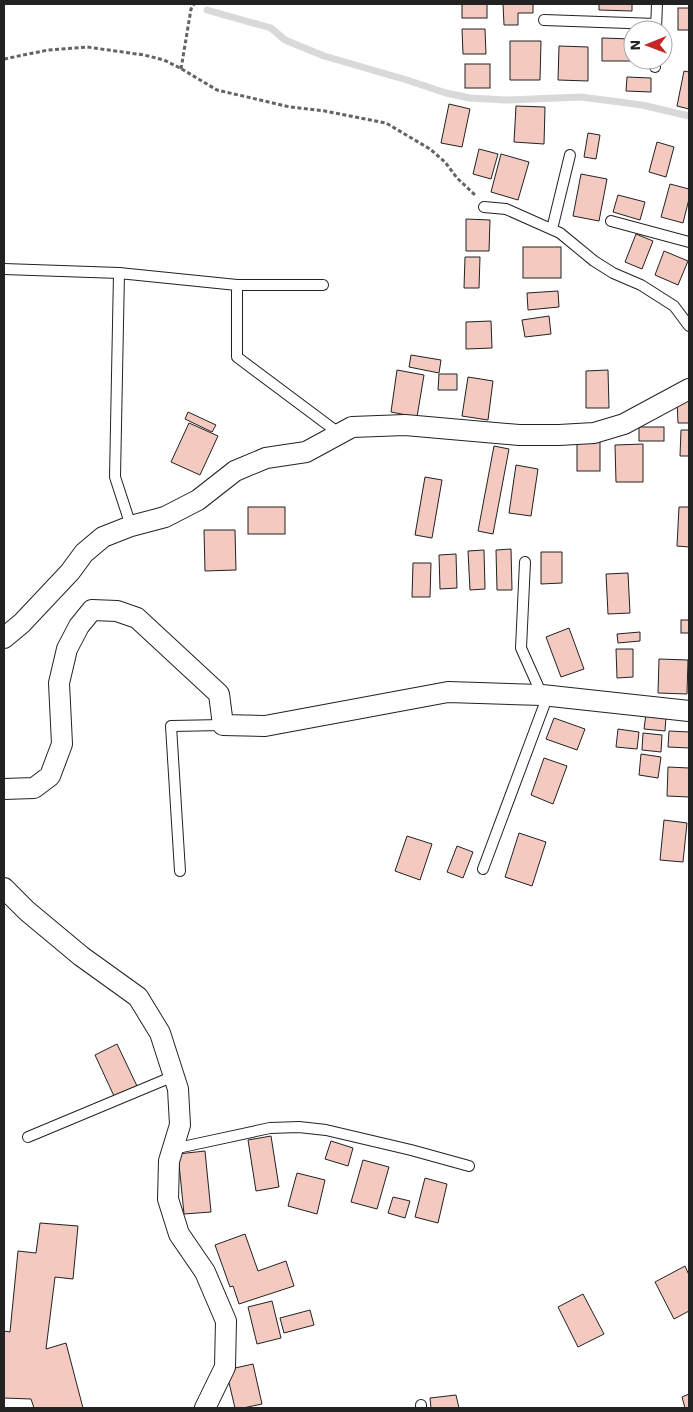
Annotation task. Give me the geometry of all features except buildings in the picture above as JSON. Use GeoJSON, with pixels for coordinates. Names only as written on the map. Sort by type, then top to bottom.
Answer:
{"type":"FeatureCollection","features":[{"type":"Feature","properties":{"kind":"street"},"geometry":{"type":"LineString","coordinates":[[4,638],[28,617],[70,572],[84,553],[103,537],[131,526],[166,517],[198,500],[236,471],[266,458],[306,452],[352,427],[405,425],[519,435],[559,436],[594,433],[624,424],[689,389]]}},
{"type":"Feature","properties":{"kind":"street"},"geometry":{"type":"LineString","coordinates":[[4,789],[34,788],[50,776],[62,744],[59,682],[67,648],[79,626],[92,610],[117,611],[137,618],[219,694],[223,725],[264,726],[448,692],[545,695],[689,711]]}},
{"type":"Feature","properties":{"kind":"street"},"geometry":{"type":"LineString","coordinates":[[4,888],[27,911],[81,956],[138,997],[160,1033],[178,1089],[180,1124],[169,1161],[168,1198],[170,1208],[179,1234],[205,1272],[226,1321],[225,1366],[205,1408]]}},
{"type":"Feature","properties":{"kind":"lane"},"geometry":{"type":"LineString","coordinates":[[656,20],[657,4]]}},
{"type":"Feature","properties":{"kind":"lane"},"geometry":{"type":"LineString","coordinates":[[544,20],[623,25]]}},
{"type":"Feature","properties":{"kind":"lane"},"geometry":{"type":"LineString","coordinates":[[552,229],[570,155]]}},
{"type":"Feature","properties":{"kind":"lane"},"geometry":{"type":"LineString","coordinates":[[484,206],[506,209],[560,232],[594,261],[613,273],[641,285],[674,306],[689,326]]}},
{"type":"Feature","properties":{"kind":"lane"},"geometry":{"type":"LineString","coordinates":[[611,221],[689,242]]}},
{"type":"Feature","properties":{"kind":"lane"},"geometry":{"type":"LineString","coordinates":[[4,269],[119,273],[237,285],[323,285]]}},
{"type":"Feature","properties":{"kind":"lane"},"geometry":{"type":"LineString","coordinates":[[119,273],[115,477],[131,526]]}},
{"type":"Feature","properties":{"kind":"lane"},"geometry":{"type":"LineString","coordinates":[[237,285],[237,357],[340,434]]}},
{"type":"Feature","properties":{"kind":"lane"},"geometry":{"type":"LineString","coordinates":[[483,869],[545,695],[521,648],[525,562]]}},
{"type":"Feature","properties":{"kind":"lane"},"geometry":{"type":"LineString","coordinates":[[180,871],[171,726],[223,725]]}},
{"type":"Feature","properties":{"kind":"lane"},"geometry":{"type":"LineString","coordinates":[[28,1137],[174,1076]]}},
{"type":"Feature","properties":{"kind":"lane"},"geometry":{"type":"LineString","coordinates":[[173,1148],[270,1128],[299,1127],[326,1130],[392,1145],[469,1166]]}},
{"type":"Feature","properties":{"kind":"path"},"geometry":{"type":"LineString","coordinates":[[182,69],[191,9],[194,4]]}},
{"type":"Feature","properties":{"kind":"path"},"geometry":{"type":"LineString","coordinates":[[4,59],[48,50],[87,47],[144,54],[164,60],[217,90],[237,96],[386,124],[430,149],[445,162],[484,206]]}},
{"type":"Feature","properties":{"kind":"waterway"},"geometry":{"type":"LineString","coordinates":[[207,10],[271,28],[285,40],[324,56],[446,93],[470,98],[505,100],[581,97],[642,105],[689,116]]}}]}
